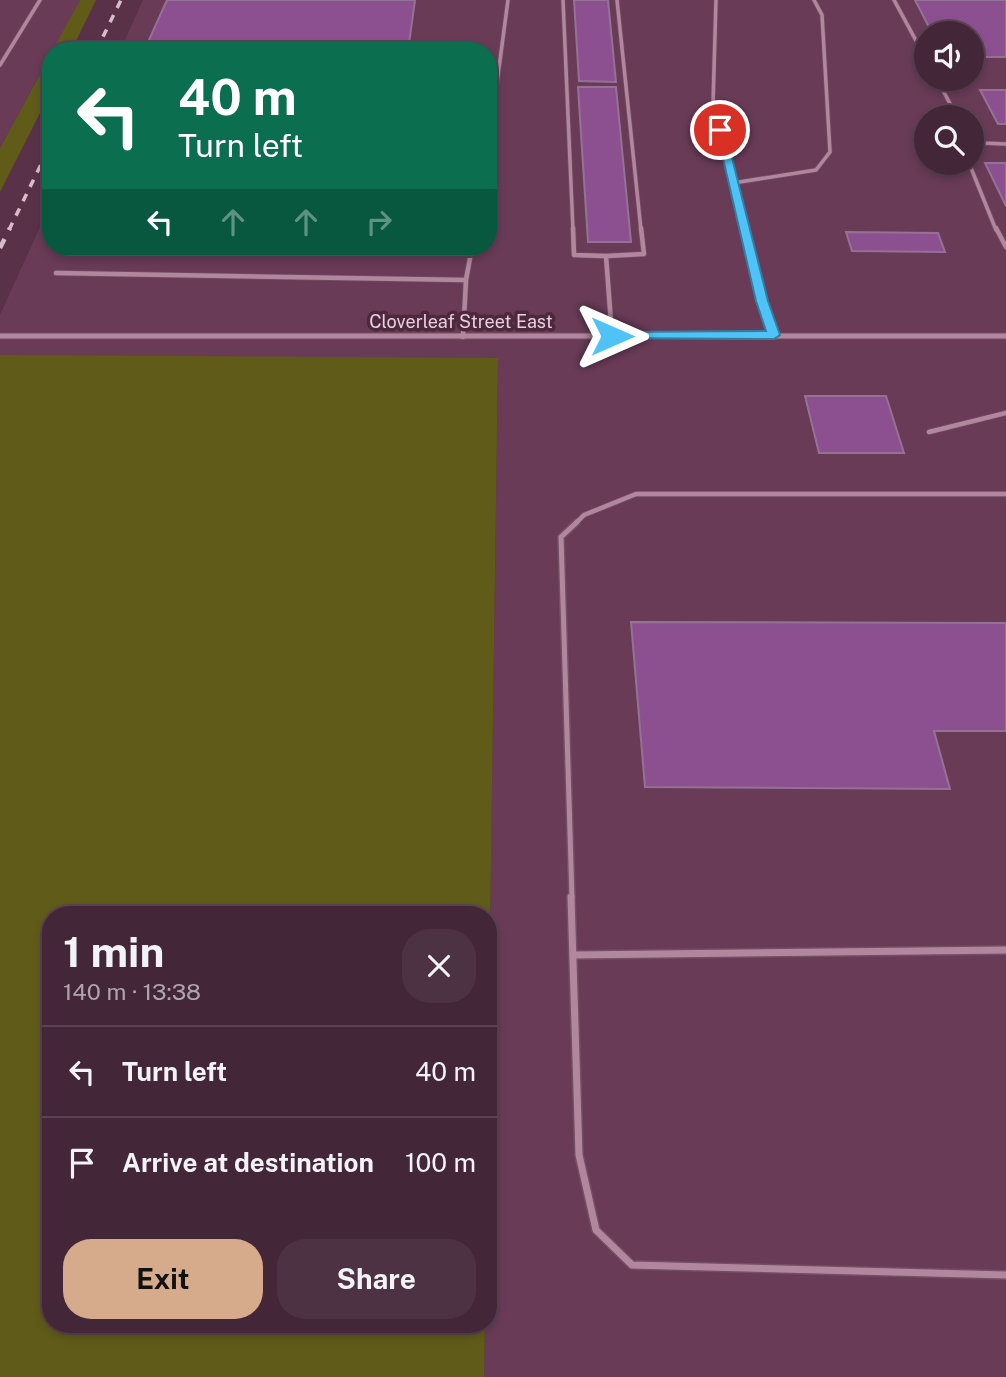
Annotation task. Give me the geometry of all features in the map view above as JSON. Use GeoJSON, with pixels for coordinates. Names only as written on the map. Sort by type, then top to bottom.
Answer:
{"type":"FeatureCollection","features":[{"type":"Feature","properties":{"kind":"street","name":"Cloverleaf Street East"},"geometry":{"type":"LineString","coordinates":[[0,336],[1006,337]]}},
{"type":"Feature","properties":{"kind":"lane"},"geometry":{"type":"LineString","coordinates":[[0,65],[40,0]]}},
{"type":"Feature","properties":{"kind":"lane"},"geometry":{"type":"LineString","coordinates":[[497,83],[508,0]]}},
{"type":"Feature","properties":{"kind":"lane"},"geometry":{"type":"LineString","coordinates":[[563,0],[574,255],[606,256],[644,254],[617,0]]}},
{"type":"Feature","properties":{"kind":"lane"},"geometry":{"type":"LineString","coordinates":[[716,0],[713,104],[762,301],[774,335]]}},
{"type":"Feature","properties":{"kind":"lane"},"geometry":{"type":"LineString","coordinates":[[733,183],[816,170],[830,152],[822,15],[814,0]]}},
{"type":"Feature","properties":{"kind":"lane"},"geometry":{"type":"LineString","coordinates":[[894,0],[914,37]]}},
{"type":"Feature","properties":{"kind":"lane"},"geometry":{"type":"LineString","coordinates":[[984,144],[1006,144]]}},
{"type":"Feature","properties":{"kind":"lane"},"geometry":{"type":"LineString","coordinates":[[974,175],[1001,242],[1006,247]]}},
{"type":"Feature","properties":{"kind":"lane"},"geometry":{"type":"LineString","coordinates":[[463,337],[466,280],[470,256]]}},
{"type":"Feature","properties":{"kind":"lane"},"geometry":{"type":"LineString","coordinates":[[606,256],[612,336]]}},
{"type":"Feature","properties":{"kind":"lane"},"geometry":{"type":"LineString","coordinates":[[56,273],[466,280]]}},
{"type":"Feature","properties":{"kind":"lane"},"geometry":{"type":"LineString","coordinates":[[929,432],[1006,413]]}},
{"type":"Feature","properties":{"kind":"lane"},"geometry":{"type":"LineString","coordinates":[[1006,494],[636,494],[584,515],[561,537],[579,1155],[596,1230],[632,1265],[1006,1275]]}},
{"type":"Feature","properties":{"kind":"lane"},"geometry":{"type":"LineString","coordinates":[[573,956],[1006,950]]}},
{"type":"Feature","properties":{"kind":"shaded area"},"geometry":{"type":"Polygon","coordinates":[[[0,0],[80,0],[57,42],[42,42],[42,70],[0,148],[0,0]]]}},
{"type":"Feature","properties":{"kind":"shaded area"},"geometry":{"type":"Polygon","coordinates":[[[80,0],[96,0],[75,42],[57,42],[80,0]]]}},
{"type":"Feature","properties":{"kind":"shaded area"},"geometry":{"type":"Polygon","coordinates":[[[143,0],[1006,0],[1006,1377],[484,1377],[485,1333],[497,1333],[497,906],[490,906],[498,359],[0,357],[0,315],[42,223],[42,256],[497,256],[497,42],[124,42],[143,0]]]}},
{"type":"Feature","properties":{"kind":"shaded area"},"geometry":{"type":"Polygon","coordinates":[[[42,71],[42,109],[0,192],[0,148],[42,71]]]}},
{"type":"Feature","properties":{"kind":"shaded area"},"geometry":{"type":"Polygon","coordinates":[[[0,355],[498,358],[490,906],[42,906],[42,1333],[485,1333],[484,1377],[0,1377],[0,355]]]}},
{"type":"Feature","properties":{"kind":"building"},"geometry":{"type":"Polygon","coordinates":[[[167,0],[415,0],[409,42],[148,42],[167,0]]]}},
{"type":"Feature","properties":{"kind":"building"},"geometry":{"type":"Polygon","coordinates":[[[574,0],[608,0],[616,82],[579,81],[574,0]]]}},
{"type":"Feature","properties":{"kind":"building"},"geometry":{"type":"Polygon","coordinates":[[[915,0],[1006,0],[1006,57],[984,57],[984,21],[926,21],[915,0]]]}},
{"type":"Feature","properties":{"kind":"building"},"geometry":{"type":"Polygon","coordinates":[[[578,87],[616,87],[631,242],[588,242],[578,87]]]}},
{"type":"Feature","properties":{"kind":"building"},"geometry":{"type":"Polygon","coordinates":[[[1006,90],[1006,124],[998,124],[981,91],[1006,90]]]}},
{"type":"Feature","properties":{"kind":"building"},"geometry":{"type":"Polygon","coordinates":[[[985,163],[1006,163],[1006,206],[985,163]]]}},
{"type":"Feature","properties":{"kind":"building"},"geometry":{"type":"Polygon","coordinates":[[[846,232],[938,233],[945,252],[852,251],[846,232]]]}},
{"type":"Feature","properties":{"kind":"building"},"geometry":{"type":"Polygon","coordinates":[[[805,396],[886,396],[904,453],[819,453],[805,396]]]}},
{"type":"Feature","properties":{"kind":"building"},"geometry":{"type":"Polygon","coordinates":[[[631,622],[1006,623],[1006,731],[934,731],[950,789],[645,787],[631,622]]]}},
{"type":"Feature","properties":{"kind":"railway"},"geometry":{"type":"LineString","coordinates":[[100,42],[121,0]]}},
{"type":"Feature","properties":{"kind":"railway"},"geometry":{"type":"LineString","coordinates":[[9,230],[42,162]]}},
{"type":"Feature","properties":{"kind":"railway"},"geometry":{"type":"LineString","coordinates":[[0,248],[9,230]]}},
{"type":"Feature","properties":{"kind":"route"},"geometry":{"type":"LineString","coordinates":[[612,336],[774,335],[762,301],[720,130]]}}]}
